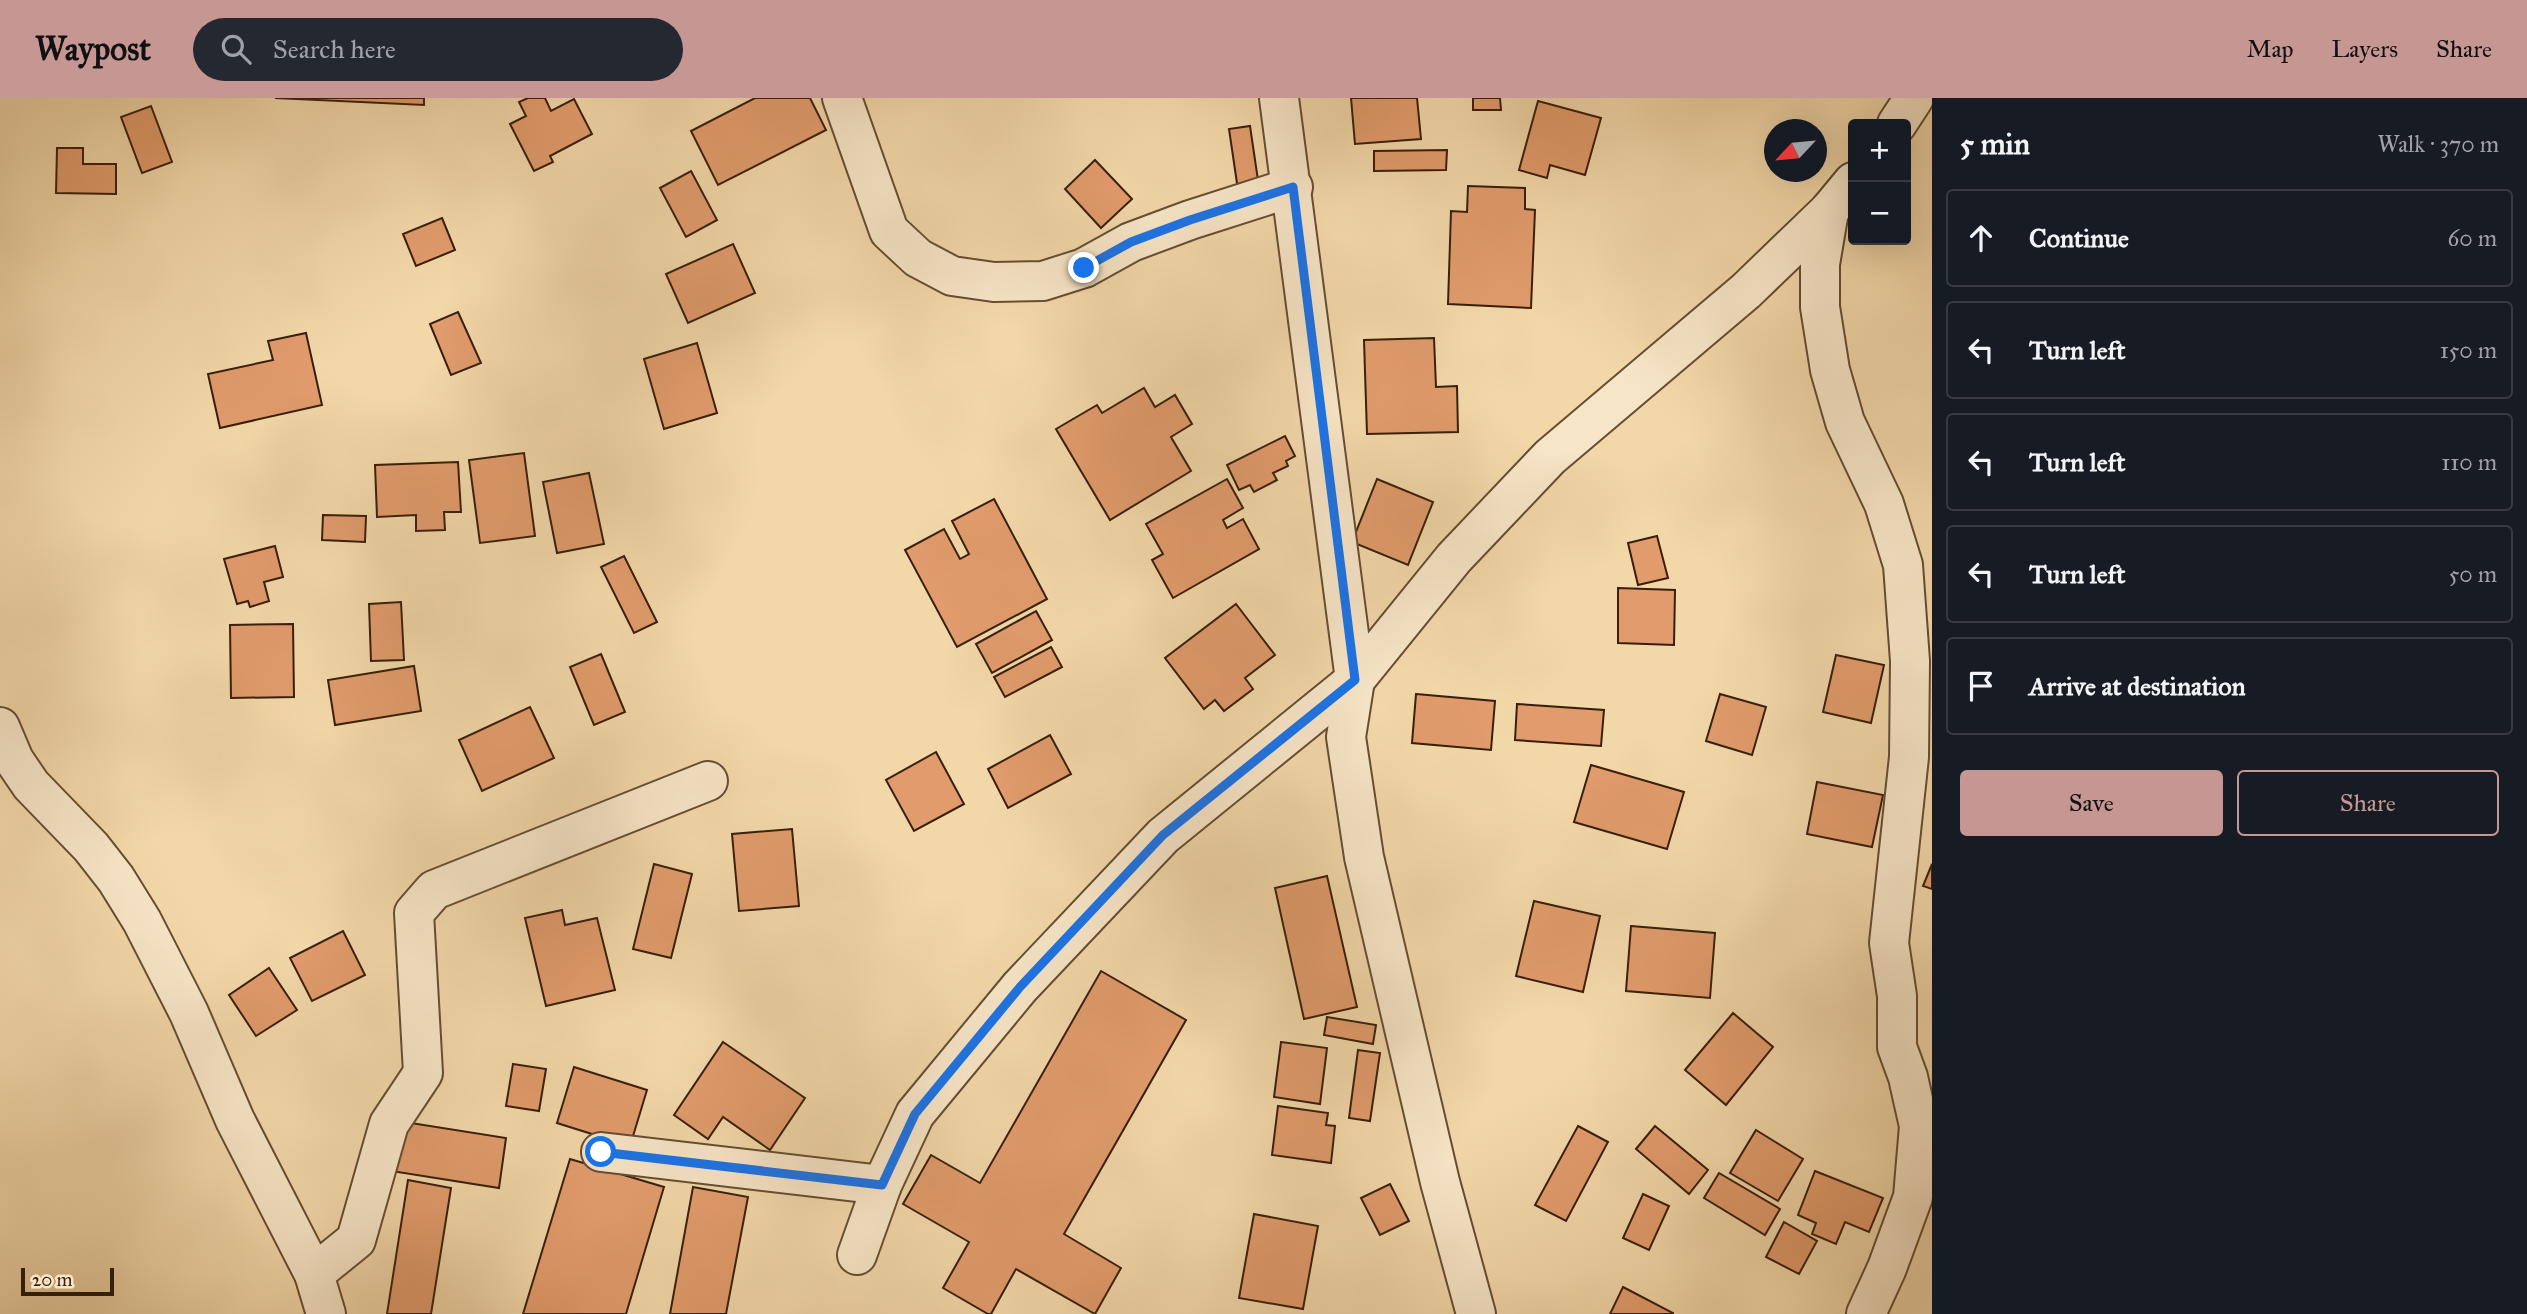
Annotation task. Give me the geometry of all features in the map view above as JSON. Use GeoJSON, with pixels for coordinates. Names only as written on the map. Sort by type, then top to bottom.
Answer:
{"type":"FeatureCollection","features":[{"type":"Feature","properties":{"kind":"street"},"geometry":{"type":"LineString","coordinates":[[842,98],[889,231],[918,258],[952,275],[994,282],[1043,281],[1084,268],[1131,242],[1293,187]]}},
{"type":"Feature","properties":{"kind":"street"},"geometry":{"type":"LineString","coordinates":[[1279,98],[1293,187],[1355,680],[1346,737],[1364,858],[1440,1182],[1476,1314]]}},
{"type":"Feature","properties":{"kind":"street"},"geometry":{"type":"LineString","coordinates":[[1900,119],[1913,98],[1932,108]]}},
{"type":"Feature","properties":{"kind":"street"},"geometry":{"type":"LineString","coordinates":[[858,1255],[882,1185],[915,1114],[1020,987],[1163,835],[1355,680],[1454,558],[1550,457],[1746,291],[1829,211],[1848,188]]}},
{"type":"Feature","properties":{"kind":"street"},"geometry":{"type":"LineString","coordinates":[[1829,211],[1820,264],[1820,307],[1830,370],[1844,422],[1917,567],[1910,662],[1909,757],[1889,943],[1897,996],[1897,1047],[1908,1077],[1919,1126],[1913,1197],[1867,1314]]}},
{"type":"Feature","properties":{"kind":"street"},"geometry":{"type":"LineString","coordinates":[[4,747],[59,816],[91,847],[116,879],[142,921],[189,1013],[235,1120],[314,1274],[326,1314]]}},
{"type":"Feature","properties":{"kind":"street"},"geometry":{"type":"LineString","coordinates":[[314,1274],[356,1240],[389,1124],[423,1073],[414,913],[434,890],[708,781]]}},
{"type":"Feature","properties":{"kind":"street"},"geometry":{"type":"LineString","coordinates":[[601,1152],[882,1185]]}},
{"type":"Feature","properties":{"kind":"building"},"geometry":{"type":"Polygon","coordinates":[[[275,98],[424,98],[424,105],[275,98]]]}},
{"type":"Feature","properties":{"kind":"building"},"geometry":{"type":"Polygon","coordinates":[[[528,98],[545,98],[551,111],[574,99],[592,134],[550,156],[553,162],[534,171],[510,124],[526,116],[519,102],[528,98]]]}},
{"type":"Feature","properties":{"kind":"building"},"geometry":{"type":"Polygon","coordinates":[[[755,98],[810,98],[826,130],[718,185],[691,131],[755,98]]]}},
{"type":"Feature","properties":{"kind":"building"},"geometry":{"type":"Polygon","coordinates":[[[1351,98],[1417,98],[1421,139],[1355,144],[1351,98]]]}},
{"type":"Feature","properties":{"kind":"building"},"geometry":{"type":"Polygon","coordinates":[[[1473,98],[1500,98],[1501,110],[1473,110],[1473,98]]]}},
{"type":"Feature","properties":{"kind":"building"},"geometry":{"type":"Polygon","coordinates":[[[1538,101],[1601,118],[1585,175],[1550,165],[1547,178],[1519,170],[1538,101]]]}},
{"type":"Feature","properties":{"kind":"building"},"geometry":{"type":"Polygon","coordinates":[[[151,106],[172,162],[142,173],[121,117],[151,106]]]}},
{"type":"Feature","properties":{"kind":"building"},"geometry":{"type":"Polygon","coordinates":[[[1250,126],[1259,187],[1238,190],[1229,129],[1250,126]]]}},
{"type":"Feature","properties":{"kind":"building"},"geometry":{"type":"Polygon","coordinates":[[[57,148],[83,148],[83,164],[116,164],[116,194],[56,193],[57,148]]]}},
{"type":"Feature","properties":{"kind":"building"},"geometry":{"type":"Polygon","coordinates":[[[1447,150],[1446,170],[1374,171],[1374,151],[1447,150]]]}},
{"type":"Feature","properties":{"kind":"building"},"geometry":{"type":"Polygon","coordinates":[[[1095,160],[1132,199],[1101,228],[1065,189],[1095,160]]]}},
{"type":"Feature","properties":{"kind":"building"},"geometry":{"type":"Polygon","coordinates":[[[691,171],[717,220],[686,237],[660,188],[691,171]]]}},
{"type":"Feature","properties":{"kind":"building"},"geometry":{"type":"Polygon","coordinates":[[[1468,186],[1525,188],[1525,209],[1535,210],[1531,308],[1448,304],[1451,211],[1467,212],[1468,186]]]}},
{"type":"Feature","properties":{"kind":"building"},"geometry":{"type":"Polygon","coordinates":[[[442,218],[455,250],[416,266],[403,234],[442,218]]]}},
{"type":"Feature","properties":{"kind":"building"},"geometry":{"type":"Polygon","coordinates":[[[733,244],[755,293],[688,323],[666,274],[733,244]]]}},
{"type":"Feature","properties":{"kind":"building"},"geometry":{"type":"Polygon","coordinates":[[[458,312],[481,363],[451,375],[430,324],[458,312]]]}},
{"type":"Feature","properties":{"kind":"building"},"geometry":{"type":"Polygon","coordinates":[[[306,333],[322,405],[220,428],[208,374],[273,360],[268,341],[306,333]]]}},
{"type":"Feature","properties":{"kind":"building"},"geometry":{"type":"Polygon","coordinates":[[[1434,338],[1436,387],[1457,386],[1458,432],[1367,434],[1364,340],[1434,338]]]}},
{"type":"Feature","properties":{"kind":"building"},"geometry":{"type":"Polygon","coordinates":[[[697,343],[717,413],[664,429],[644,359],[697,343]]]}},
{"type":"Feature","properties":{"kind":"building"},"geometry":{"type":"Polygon","coordinates":[[[1144,388],[1155,407],[1175,395],[1192,424],[1171,437],[1191,471],[1110,520],[1056,429],[1097,405],[1102,413],[1144,388]]]}},
{"type":"Feature","properties":{"kind":"building"},"geometry":{"type":"Polygon","coordinates":[[[1285,436],[1295,456],[1286,461],[1288,466],[1273,473],[1277,480],[1254,492],[1250,485],[1239,490],[1227,465],[1285,436]]]}},
{"type":"Feature","properties":{"kind":"building"},"geometry":{"type":"Polygon","coordinates":[[[524,453],[535,536],[480,543],[469,460],[524,453]]]}},
{"type":"Feature","properties":{"kind":"building"},"geometry":{"type":"Polygon","coordinates":[[[458,462],[461,512],[444,512],[445,530],[416,531],[416,515],[377,517],[375,465],[458,462]]]}},
{"type":"Feature","properties":{"kind":"building"},"geometry":{"type":"Polygon","coordinates":[[[589,473],[604,544],[557,553],[543,482],[589,473]]]}},
{"type":"Feature","properties":{"kind":"building"},"geometry":{"type":"Polygon","coordinates":[[[1227,479],[1243,508],[1223,520],[1227,528],[1243,519],[1259,549],[1173,598],[1152,560],[1163,554],[1146,524],[1227,479]]]}},
{"type":"Feature","properties":{"kind":"building"},"geometry":{"type":"Polygon","coordinates":[[[1377,479],[1433,502],[1408,565],[1352,542],[1377,479]]]}},
{"type":"Feature","properties":{"kind":"building"},"geometry":{"type":"Polygon","coordinates":[[[994,499],[1047,599],[957,647],[905,550],[944,529],[960,559],[969,554],[952,521],[994,499]]]}},
{"type":"Feature","properties":{"kind":"building"},"geometry":{"type":"Polygon","coordinates":[[[323,515],[366,516],[365,542],[322,540],[323,515]]]}},
{"type":"Feature","properties":{"kind":"building"},"geometry":{"type":"Polygon","coordinates":[[[1657,536],[1668,578],[1638,585],[1628,543],[1657,536]]]}},
{"type":"Feature","properties":{"kind":"building"},"geometry":{"type":"Polygon","coordinates":[[[275,546],[283,577],[264,582],[269,601],[250,607],[248,601],[237,604],[224,559],[275,546]]]}},
{"type":"Feature","properties":{"kind":"building"},"geometry":{"type":"Polygon","coordinates":[[[624,556],[657,622],[634,633],[601,567],[624,556]]]}},
{"type":"Feature","properties":{"kind":"building"},"geometry":{"type":"Polygon","coordinates":[[[1618,588],[1675,590],[1674,645],[1618,643],[1618,588]]]}},
{"type":"Feature","properties":{"kind":"building"},"geometry":{"type":"Polygon","coordinates":[[[401,602],[404,660],[371,661],[369,604],[401,602]]]}},
{"type":"Feature","properties":{"kind":"building"},"geometry":{"type":"Polygon","coordinates":[[[1236,604],[1275,655],[1245,678],[1253,689],[1224,711],[1215,700],[1204,709],[1165,658],[1236,604]]]}},
{"type":"Feature","properties":{"kind":"building"},"geometry":{"type":"Polygon","coordinates":[[[1036,611],[1052,640],[992,673],[976,644],[1036,611]]]}},
{"type":"Feature","properties":{"kind":"building"},"geometry":{"type":"Polygon","coordinates":[[[293,624],[294,697],[231,698],[230,625],[293,624]]]}},
{"type":"Feature","properties":{"kind":"building"},"geometry":{"type":"Polygon","coordinates":[[[1051,647],[1062,667],[1005,697],[994,677],[1051,647]]]}},
{"type":"Feature","properties":{"kind":"building"},"geometry":{"type":"Polygon","coordinates":[[[601,654],[625,712],[594,725],[570,667],[601,654]]]}},
{"type":"Feature","properties":{"kind":"building"},"geometry":{"type":"Polygon","coordinates":[[[1836,655],[1884,665],[1871,723],[1823,712],[1836,655]]]}},
{"type":"Feature","properties":{"kind":"building"},"geometry":{"type":"Polygon","coordinates":[[[414,666],[421,711],[335,725],[328,680],[414,666]]]}},
{"type":"Feature","properties":{"kind":"building"},"geometry":{"type":"Polygon","coordinates":[[[1416,694],[1495,701],[1491,750],[1412,743],[1416,694]]]}},
{"type":"Feature","properties":{"kind":"building"},"geometry":{"type":"Polygon","coordinates":[[[1720,694],[1766,707],[1752,755],[1706,741],[1720,694]]]}},
{"type":"Feature","properties":{"kind":"building"},"geometry":{"type":"Polygon","coordinates":[[[1517,704],[1604,710],[1601,746],[1515,740],[1517,704]]]}},
{"type":"Feature","properties":{"kind":"building"},"geometry":{"type":"Polygon","coordinates":[[[530,707],[554,758],[482,791],[459,740],[530,707]]]}},
{"type":"Feature","properties":{"kind":"building"},"geometry":{"type":"Polygon","coordinates":[[[1050,735],[1071,774],[1008,808],[988,769],[1050,735]]]}},
{"type":"Feature","properties":{"kind":"building"},"geometry":{"type":"Polygon","coordinates":[[[936,752],[964,804],[914,831],[886,780],[936,752]]]}},
{"type":"Feature","properties":{"kind":"building"},"geometry":{"type":"Polygon","coordinates":[[[1591,765],[1684,792],[1667,849],[1574,822],[1591,765]]]}},
{"type":"Feature","properties":{"kind":"building"},"geometry":{"type":"Polygon","coordinates":[[[1817,782],[1883,795],[1872,847],[1807,834],[1817,782]]]}},
{"type":"Feature","properties":{"kind":"building"},"geometry":{"type":"Polygon","coordinates":[[[792,829],[799,906],[739,911],[732,834],[792,829]]]}},
{"type":"Feature","properties":{"kind":"building"},"geometry":{"type":"Polygon","coordinates":[[[654,864],[692,874],[671,958],[633,949],[654,864]]]}},
{"type":"Feature","properties":{"kind":"building"},"geometry":{"type":"Polygon","coordinates":[[[1932,864],[1932,889],[1923,886],[1932,864]]]}},
{"type":"Feature","properties":{"kind":"building"},"geometry":{"type":"Polygon","coordinates":[[[1327,876],[1357,1007],[1304,1019],[1275,888],[1327,876]]]}},
{"type":"Feature","properties":{"kind":"building"},"geometry":{"type":"Polygon","coordinates":[[[1534,901],[1600,916],[1583,992],[1516,976],[1534,901]]]}},
{"type":"Feature","properties":{"kind":"building"},"geometry":{"type":"Polygon","coordinates":[[[562,910],[565,925],[597,918],[615,990],[546,1006],[525,918],[562,910]]]}},
{"type":"Feature","properties":{"kind":"building"},"geometry":{"type":"Polygon","coordinates":[[[1631,926],[1715,933],[1710,998],[1626,991],[1631,926]]]}},
{"type":"Feature","properties":{"kind":"building"},"geometry":{"type":"Polygon","coordinates":[[[343,931],[365,975],[312,1001],[290,958],[343,931]]]}},
{"type":"Feature","properties":{"kind":"building"},"geometry":{"type":"Polygon","coordinates":[[[269,968],[297,1010],[256,1036],[229,995],[269,968]]]}},
{"type":"Feature","properties":{"kind":"building"},"geometry":{"type":"Polygon","coordinates":[[[1101,971],[1186,1020],[1064,1234],[1121,1268],[1095,1314],[1016,1269],[991,1314],[988,1314],[943,1288],[969,1242],[903,1204],[931,1155],[980,1183],[1101,971]]]}},
{"type":"Feature","properties":{"kind":"building"},"geometry":{"type":"Polygon","coordinates":[[[1733,1013],[1773,1047],[1726,1105],[1685,1070],[1733,1013]]]}},
{"type":"Feature","properties":{"kind":"building"},"geometry":{"type":"Polygon","coordinates":[[[1327,1017],[1376,1025],[1373,1044],[1324,1035],[1327,1017]]]}},
{"type":"Feature","properties":{"kind":"building"},"geometry":{"type":"Polygon","coordinates":[[[723,1042],[805,1098],[770,1150],[723,1117],[708,1139],[674,1115],[723,1042]]]}},
{"type":"Feature","properties":{"kind":"building"},"geometry":{"type":"Polygon","coordinates":[[[1281,1042],[1327,1048],[1320,1104],[1274,1097],[1281,1042]]]}},
{"type":"Feature","properties":{"kind":"building"},"geometry":{"type":"Polygon","coordinates":[[[1358,1050],[1380,1053],[1370,1121],[1349,1118],[1358,1050]]]}},
{"type":"Feature","properties":{"kind":"building"},"geometry":{"type":"Polygon","coordinates":[[[513,1064],[546,1069],[539,1111],[506,1106],[513,1064]]]}},
{"type":"Feature","properties":{"kind":"building"},"geometry":{"type":"Polygon","coordinates":[[[574,1067],[647,1090],[630,1146],[557,1123],[574,1067]]]}},
{"type":"Feature","properties":{"kind":"building"},"geometry":{"type":"Polygon","coordinates":[[[1278,1106],[1328,1113],[1326,1125],[1335,1126],[1331,1163],[1272,1155],[1278,1106]]]}},
{"type":"Feature","properties":{"kind":"building"},"geometry":{"type":"Polygon","coordinates":[[[392,1120],[506,1138],[499,1188],[385,1170],[392,1120]]]}},
{"type":"Feature","properties":{"kind":"building"},"geometry":{"type":"Polygon","coordinates":[[[1578,1126],[1608,1142],[1566,1221],[1535,1205],[1578,1126]]]}},
{"type":"Feature","properties":{"kind":"building"},"geometry":{"type":"Polygon","coordinates":[[[1655,1126],[1708,1170],[1689,1194],[1636,1149],[1655,1126]]]}},
{"type":"Feature","properties":{"kind":"building"},"geometry":{"type":"Polygon","coordinates":[[[1756,1130],[1803,1159],[1778,1201],[1730,1173],[1756,1130]]]}},
{"type":"Feature","properties":{"kind":"building"},"geometry":{"type":"Polygon","coordinates":[[[570,1159],[664,1187],[626,1314],[523,1314],[570,1159]]]}},
{"type":"Feature","properties":{"kind":"building"},"geometry":{"type":"Polygon","coordinates":[[[1815,1171],[1883,1198],[1869,1232],[1845,1222],[1836,1244],[1812,1234],[1816,1223],[1798,1215],[1815,1171]]]}},
{"type":"Feature","properties":{"kind":"building"},"geometry":{"type":"Polygon","coordinates":[[[1719,1173],[1780,1209],[1765,1235],[1704,1198],[1719,1173]]]}},
{"type":"Feature","properties":{"kind":"building"},"geometry":{"type":"Polygon","coordinates":[[[408,1180],[451,1188],[431,1314],[387,1314],[408,1180]]]}},
{"type":"Feature","properties":{"kind":"building"},"geometry":{"type":"Polygon","coordinates":[[[1390,1184],[1409,1221],[1380,1235],[1361,1198],[1390,1184]]]}},
{"type":"Feature","properties":{"kind":"building"},"geometry":{"type":"Polygon","coordinates":[[[693,1187],[748,1197],[726,1314],[670,1314],[693,1187]]]}},
{"type":"Feature","properties":{"kind":"building"},"geometry":{"type":"Polygon","coordinates":[[[1643,1194],[1669,1206],[1649,1250],[1623,1238],[1643,1194]]]}},
{"type":"Feature","properties":{"kind":"building"},"geometry":{"type":"Polygon","coordinates":[[[1254,1214],[1318,1226],[1303,1309],[1239,1298],[1254,1214]]]}},
{"type":"Feature","properties":{"kind":"building"},"geometry":{"type":"Polygon","coordinates":[[[1784,1222],[1817,1241],[1799,1274],[1766,1257],[1784,1222]]]}},
{"type":"Feature","properties":{"kind":"building"},"geometry":{"type":"Polygon","coordinates":[[[1623,1287],[1673,1313],[1673,1314],[1610,1314],[1623,1287]]]}},
{"type":"Feature","properties":{"kind":"route"},"geometry":{"type":"LineString","coordinates":[[601,1152],[882,1185],[915,1114],[1020,987],[1163,835],[1355,680],[1293,187],[1131,242],[1084,268]]}}]}
